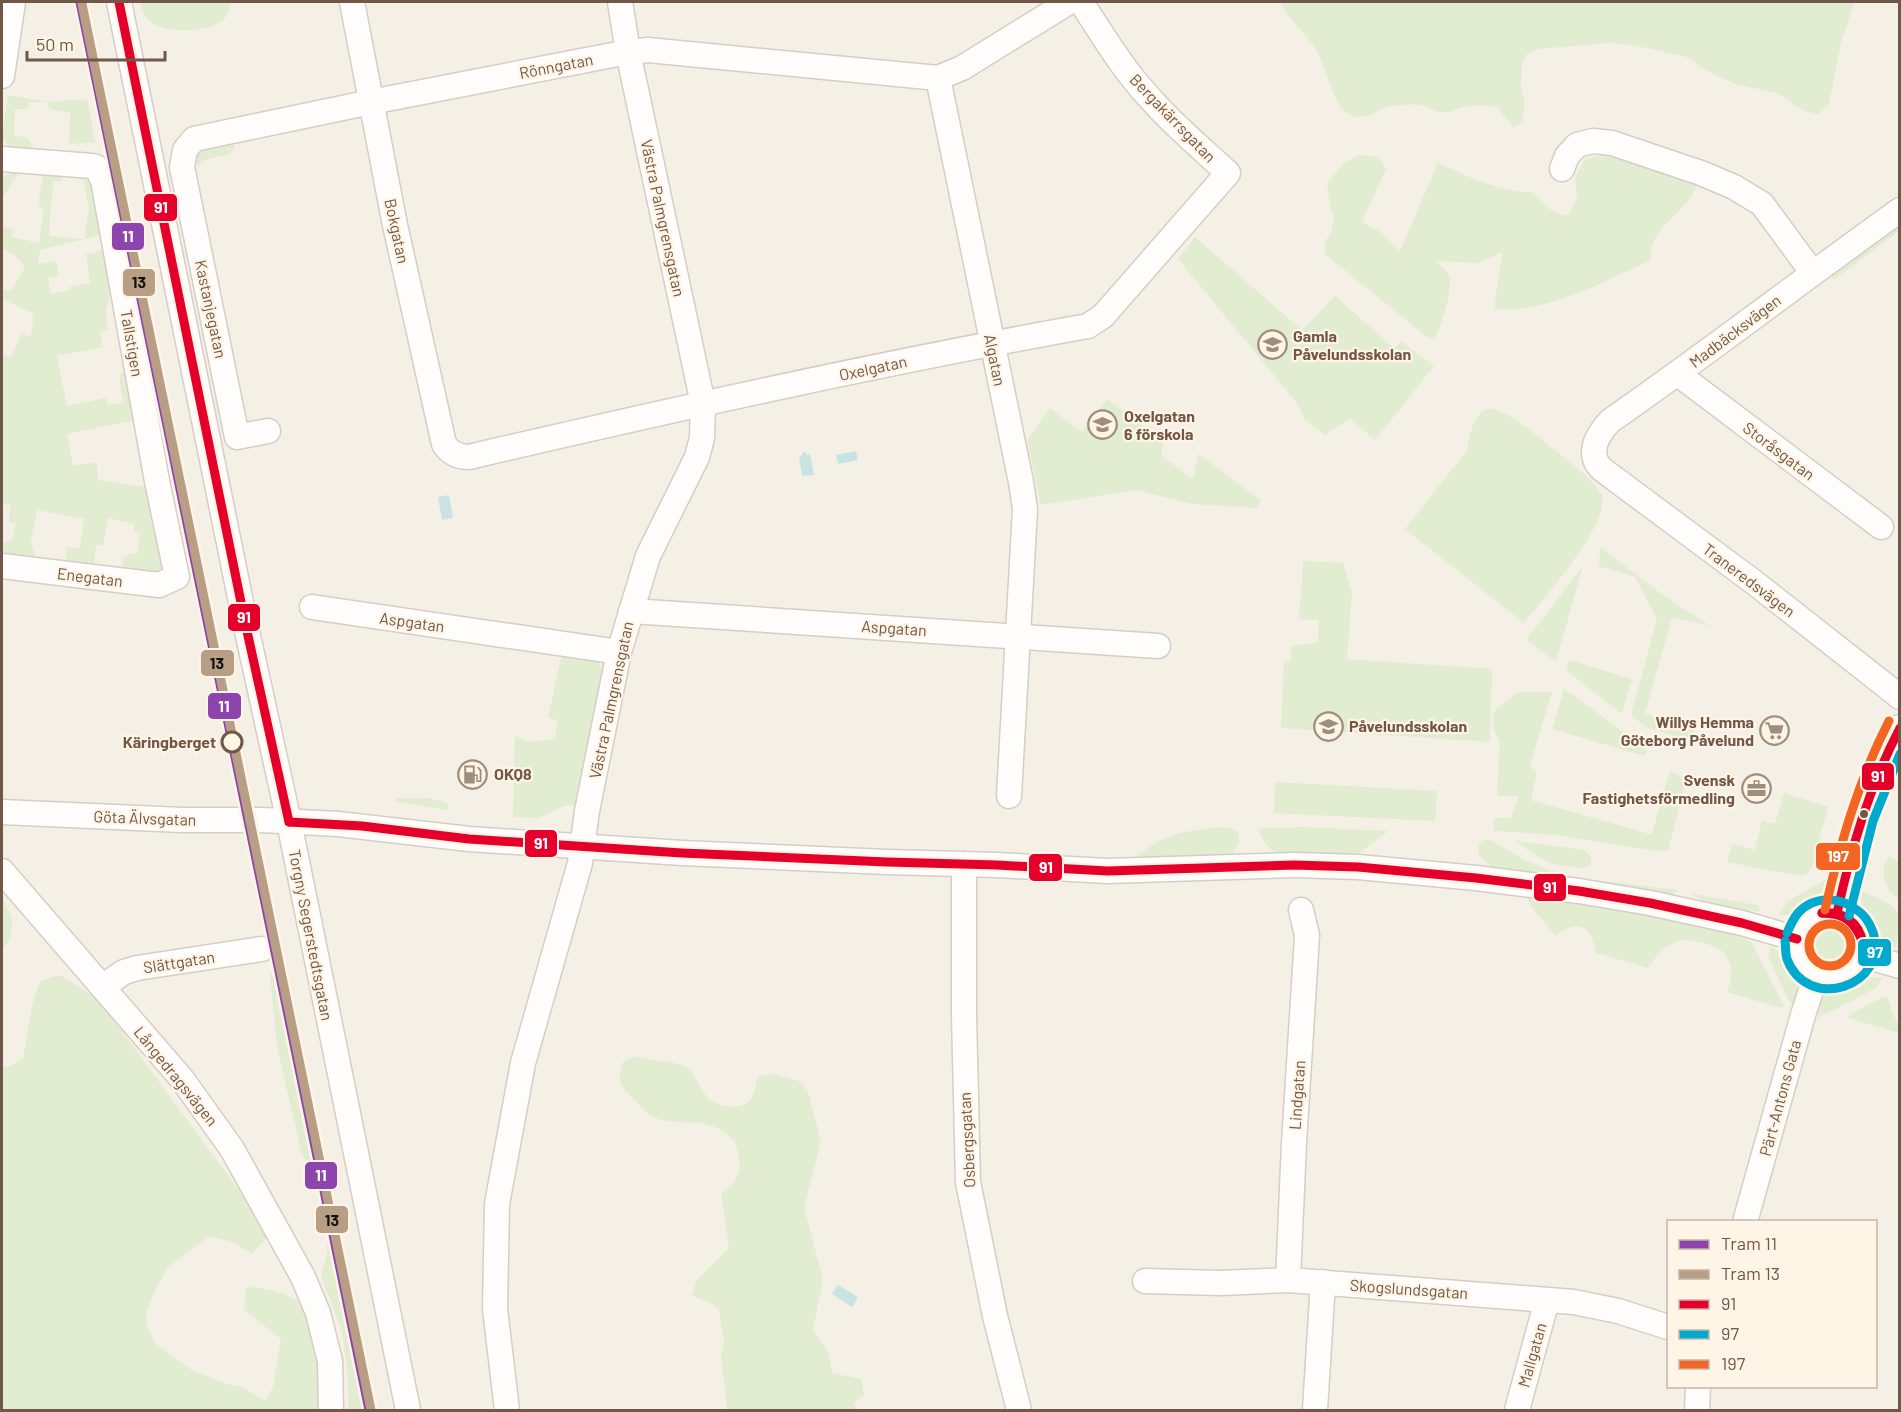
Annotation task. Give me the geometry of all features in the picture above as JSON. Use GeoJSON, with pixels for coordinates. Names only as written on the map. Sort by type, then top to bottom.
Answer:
{"type":"FeatureCollection","features":[{"type":"Feature","properties":{"kind":"street"},"geometry":{"type":"LineString","coordinates":[[2,70],[13,2]]}},
{"type":"Feature","properties":{"kind":"street","name":"Torgny Segerstedtsgatan"},"geometry":{"type":"LineString","coordinates":[[119,2],[408,1410]]}},
{"type":"Feature","properties":{"kind":"street","name":"Bokgatan"},"geometry":{"type":"LineString","coordinates":[[352,2],[397,233],[436,412],[444,444],[456,454]]}},
{"type":"Feature","properties":{"kind":"street","name":"Västra Palmgrensgatan"},"geometry":{"type":"LineString","coordinates":[[507,1410],[495,1309],[497,1204],[523,1063],[580,863],[587,811],[619,652],[648,556],[697,457],[702,438],[703,404],[628,52],[620,2]]}},
{"type":"Feature","properties":{"kind":"street"},"geometry":{"type":"LineString","coordinates":[[938,78],[962,68],[1068,2]]}},
{"type":"Feature","properties":{"kind":"street","name":"Bergakärrsgatan"},"geometry":{"type":"LineString","coordinates":[[1081,2],[1129,74],[1146,95],[1228,173]]}},
{"type":"Feature","properties":{"kind":"street","name":"Rönngatan"},"geometry":{"type":"LineString","coordinates":[[185,150],[194,139],[628,52],[663,51],[938,78]]}},
{"type":"Feature","properties":{"kind":"street","name":"Algatan"},"geometry":{"type":"LineString","coordinates":[[938,78],[1025,510],[1009,796]]}},
{"type":"Feature","properties":{"kind":"street"},"geometry":{"type":"LineString","coordinates":[[1562,169],[1567,156],[1577,145],[1593,141],[1612,143],[1734,187],[1762,204],[1812,272]]}},
{"type":"Feature","properties":{"kind":"street","name":"Kastanjegatan"},"geometry":{"type":"LineString","coordinates":[[185,150],[182,167],[237,437],[268,431]]}},
{"type":"Feature","properties":{"kind":"street","name":"Tallstigen"},"geometry":{"type":"LineString","coordinates":[[2,159],[92,166],[96,168],[103,180],[177,577]]}},
{"type":"Feature","properties":{"kind":"street","name":"Oxelgatan"},"geometry":{"type":"LineString","coordinates":[[456,454],[469,458],[703,404],[991,343],[1088,326],[1103,316],[1228,173]]}},
{"type":"Feature","properties":{"kind":"street","name":"Madbäcksvägen"},"geometry":{"type":"LineString","coordinates":[[1598,465],[1593,452],[1601,430],[1610,421],[1678,374],[1812,272],[1899,210]]}},
{"type":"Feature","properties":{"kind":"street","name":"Storåsgatan"},"geometry":{"type":"LineString","coordinates":[[1678,374],[1881,527]]}},
{"type":"Feature","properties":{"kind":"street","name":"Traneredsvägen"},"geometry":{"type":"LineString","coordinates":[[1598,465],[1764,590],[1899,697]]}},
{"type":"Feature","properties":{"kind":"street","name":"Enegatan"},"geometry":{"type":"LineString","coordinates":[[2,566],[159,585],[177,577]]}},
{"type":"Feature","properties":{"kind":"street","name":"Aspgatan"},"geometry":{"type":"LineString","coordinates":[[312,607],[619,652]]}},
{"type":"Feature","properties":{"kind":"street","name":"Aspgatan"},"geometry":{"type":"LineString","coordinates":[[631,611],[1158,646]]}},
{"type":"Feature","properties":{"kind":"street"},"geometry":{"type":"LineString","coordinates":[[1837,912],[1869,794],[1899,727]]}},
{"type":"Feature","properties":{"kind":"street","name":"Göta Älvsgatan"},"geometry":{"type":"LineString","coordinates":[[2,812],[362,826],[469,838],[682,853],[1108,870],[1294,865],[1358,867],[1589,892],[1742,923],[1797,939]]}},
{"type":"Feature","properties":{"kind":"street","name":"Osbergsgatan"},"geometry":{"type":"LineString","coordinates":[[964,864],[964,1035],[968,1182],[995,1316],[1019,1410]]}},
{"type":"Feature","properties":{"kind":"street","name":"Långedragsvägen"},"geometry":{"type":"LineString","coordinates":[[2,871],[183,1078],[232,1149],[303,1277],[318,1313],[330,1361],[331,1410]]}},
{"type":"Feature","properties":{"kind":"street","name":"Lindgatan"},"geometry":{"type":"LineString","coordinates":[[1288,1280],[1307,935],[1301,910]]}},
{"type":"Feature","properties":{"kind":"street"},"geometry":{"type":"LineString","coordinates":[[1827,912],[1837,912],[1856,924],[1863,944],[1861,955],[1851,970],[1843,975],[1834,978],[1816,975],[1808,970],[1799,956],[1797,939],[1808,920],[1827,912]]}},
{"type":"Feature","properties":{"kind":"street","name":"Slättgatan"},"geometry":{"type":"LineString","coordinates":[[102,987],[117,976],[137,968],[262,949]]}},
{"type":"Feature","properties":{"kind":"street"},"geometry":{"type":"LineString","coordinates":[[1861,955],[1899,966]]}},
{"type":"Feature","properties":{"kind":"street","name":"Pärt-Antons Gata"},"geometry":{"type":"LineString","coordinates":[[1745,1220],[1816,975]]}},
{"type":"Feature","properties":{"kind":"street","name":"Skogslundsgatan"},"geometry":{"type":"LineString","coordinates":[[1145,1281],[1288,1280],[1547,1300],[1595,1306],[1667,1327]]}},
{"type":"Feature","properties":{"kind":"street"},"geometry":{"type":"LineString","coordinates":[[1315,1410],[1323,1282]]}},
{"type":"Feature","properties":{"kind":"street","name":"Mallgatan"},"geometry":{"type":"LineString","coordinates":[[1517,1410],[1547,1300]]}},
{"type":"Feature","properties":{"kind":"street"},"geometry":{"type":"LineString","coordinates":[[1697,1410],[1698,1388]]}},
{"type":"Feature","properties":{"kind":"green space"},"geometry":{"type":"Polygon","coordinates":[[[140,2],[231,2],[224,19],[217,24],[199,29],[177,30],[167,29],[151,22],[145,16],[140,2]]]}},
{"type":"Feature","properties":{"kind":"green space"},"geometry":{"type":"Polygon","coordinates":[[[1280,2],[1854,2],[1841,44],[1829,104],[1818,114],[1804,111],[1777,93],[1735,84],[1707,71],[1687,57],[1632,45],[1609,43],[1537,49],[1526,55],[1522,64],[1523,122],[1513,127],[1497,107],[1488,106],[1469,106],[1443,112],[1409,104],[1388,107],[1362,117],[1346,112],[1332,91],[1320,57],[1280,2]]]}},
{"type":"Feature","properties":{"kind":"green space"},"geometry":{"type":"Polygon","coordinates":[[[8,95],[48,102],[29,102],[28,109],[15,109],[14,136],[27,137],[32,145],[31,153],[13,152],[2,137],[8,95]]]}},
{"type":"Feature","properties":{"kind":"green space"},"geometry":{"type":"Polygon","coordinates":[[[87,99],[95,142],[69,144],[70,112],[51,110],[48,102],[87,99]]]}},
{"type":"Feature","properties":{"kind":"green space"},"geometry":{"type":"Polygon","coordinates":[[[233,142],[234,148],[230,154],[205,160],[197,167],[194,151],[233,142]]]}},
{"type":"Feature","properties":{"kind":"green space"},"geometry":{"type":"Polygon","coordinates":[[[1359,155],[1379,159],[1386,169],[1362,222],[1377,230],[1400,251],[1438,163],[1496,186],[1533,192],[1550,209],[1563,216],[1570,213],[1577,196],[1575,178],[1584,160],[1596,156],[1638,160],[1692,179],[1696,187],[1655,239],[1651,249],[1651,260],[1595,286],[1554,301],[1514,309],[1495,309],[1502,252],[1478,263],[1434,261],[1447,272],[1450,287],[1436,337],[1428,338],[1325,254],[1325,241],[1331,233],[1334,219],[1327,184],[1344,163],[1359,155]]]}},
{"type":"Feature","properties":{"kind":"green space"},"geometry":{"type":"Polygon","coordinates":[[[12,170],[19,171],[17,178],[14,178],[2,198],[2,179],[12,170]]]}},
{"type":"Feature","properties":{"kind":"green space"},"geometry":{"type":"Polygon","coordinates":[[[63,173],[62,181],[53,181],[49,236],[84,239],[89,208],[83,178],[91,183],[100,234],[90,238],[40,250],[38,264],[56,261],[59,276],[48,278],[51,294],[69,290],[69,287],[90,283],[86,254],[105,250],[110,294],[106,313],[108,329],[100,333],[103,347],[57,356],[67,406],[106,398],[108,405],[123,403],[119,375],[127,368],[135,420],[67,434],[73,466],[97,462],[98,480],[148,487],[165,562],[162,572],[156,577],[121,573],[124,556],[130,553],[137,554],[140,533],[134,532],[134,524],[108,518],[103,545],[96,545],[93,570],[67,566],[66,547],[80,548],[84,519],[37,510],[31,541],[36,563],[2,558],[2,542],[12,541],[16,524],[9,522],[10,505],[2,504],[2,354],[11,358],[22,333],[31,337],[34,314],[2,299],[2,289],[13,290],[25,266],[2,248],[2,232],[4,227],[13,229],[12,237],[39,243],[44,208],[38,206],[43,174],[63,173]]]}},
{"type":"Feature","properties":{"kind":"green space"},"geometry":{"type":"Polygon","coordinates":[[[1899,224],[1899,231],[1835,279],[1832,278],[1831,274],[1899,224]]]}},
{"type":"Feature","properties":{"kind":"green space"},"geometry":{"type":"Polygon","coordinates":[[[1195,237],[1302,330],[1335,296],[1394,348],[1402,342],[1434,366],[1375,440],[1350,419],[1325,435],[1305,420],[1297,403],[1178,259],[1195,237]]]}},
{"type":"Feature","properties":{"kind":"green space"},"geometry":{"type":"Polygon","coordinates":[[[1107,399],[1163,441],[1162,456],[1193,479],[1198,454],[1261,500],[1258,508],[1193,504],[1136,490],[1041,505],[1027,440],[1050,408],[1082,432],[1107,399]]]}},
{"type":"Feature","properties":{"kind":"green space"},"geometry":{"type":"Polygon","coordinates":[[[1493,409],[1519,422],[1569,461],[1589,479],[1602,497],[1601,510],[1585,544],[1524,623],[1405,529],[1468,449],[1472,429],[1479,414],[1493,409]]]}},
{"type":"Feature","properties":{"kind":"green space"},"geometry":{"type":"Polygon","coordinates":[[[1601,547],[1660,593],[1710,626],[1672,617],[1645,714],[1696,729],[1688,740],[1646,727],[1631,715],[1657,619],[1635,577],[1598,566],[1601,547]]]}},
{"type":"Feature","properties":{"kind":"green space"},"geometry":{"type":"Polygon","coordinates":[[[1303,561],[1343,563],[1352,592],[1347,659],[1492,669],[1490,742],[1281,728],[1284,661],[1291,661],[1291,646],[1318,642],[1319,620],[1299,619],[1303,561]]]}},
{"type":"Feature","properties":{"kind":"green space"},"geometry":{"type":"Polygon","coordinates":[[[1583,566],[1556,662],[1526,640],[1583,566]]]}},
{"type":"Feature","properties":{"kind":"green space"},"geometry":{"type":"Polygon","coordinates":[[[563,649],[593,657],[603,673],[574,805],[564,806],[538,818],[513,817],[515,736],[530,742],[552,739],[556,735],[557,720],[548,718],[563,649]]]}},
{"type":"Feature","properties":{"kind":"green space"},"geometry":{"type":"Polygon","coordinates":[[[1569,660],[1632,679],[1622,714],[1566,670],[1569,660]]]}},
{"type":"Feature","properties":{"kind":"green space"},"geometry":{"type":"Polygon","coordinates":[[[1564,689],[1647,751],[1645,756],[1552,729],[1564,689]]]}},
{"type":"Feature","properties":{"kind":"green space"},"geometry":{"type":"Polygon","coordinates":[[[1519,692],[1552,692],[1530,766],[1537,773],[1531,800],[1650,834],[1670,771],[1682,776],[1684,788],[1668,851],[1555,835],[1494,831],[1494,818],[1511,818],[1519,796],[1497,796],[1500,741],[1494,730],[1493,716],[1496,709],[1519,692]]]}},
{"type":"Feature","properties":{"kind":"green space"},"geometry":{"type":"Polygon","coordinates":[[[1899,755],[1899,769],[1891,794],[1880,789],[1899,755]]]}},
{"type":"Feature","properties":{"kind":"green space"},"geometry":{"type":"Polygon","coordinates":[[[1275,782],[1437,791],[1435,821],[1274,813],[1275,782]]]}},
{"type":"Feature","properties":{"kind":"green space"},"geometry":{"type":"Polygon","coordinates":[[[1784,793],[1828,807],[1812,868],[1807,874],[1800,876],[1727,862],[1732,844],[1755,850],[1762,821],[1775,824],[1784,793]]]}},
{"type":"Feature","properties":{"kind":"green space"},"geometry":{"type":"Polygon","coordinates":[[[396,798],[429,798],[447,803],[449,808],[447,810],[394,801],[396,798]]]}},
{"type":"Feature","properties":{"kind":"green space"},"geometry":{"type":"Polygon","coordinates":[[[1223,827],[1234,829],[1239,834],[1237,846],[1229,855],[1131,862],[1153,845],[1174,835],[1223,827]]]}},
{"type":"Feature","properties":{"kind":"green space"},"geometry":{"type":"Polygon","coordinates":[[[1301,827],[1388,831],[1361,852],[1349,855],[1279,853],[1266,844],[1258,829],[1301,827]]]}},
{"type":"Feature","properties":{"kind":"green space"},"geometry":{"type":"Polygon","coordinates":[[[1484,840],[1491,840],[1525,860],[1563,876],[1679,890],[1663,898],[1504,872],[1493,868],[1478,855],[1479,844],[1484,840]]]}},
{"type":"Feature","properties":{"kind":"green space"},"geometry":{"type":"Polygon","coordinates":[[[1515,841],[1585,850],[1591,857],[1591,864],[1583,869],[1553,864],[1515,841]]]}},
{"type":"Feature","properties":{"kind":"green space"},"geometry":{"type":"Polygon","coordinates":[[[1889,856],[1899,863],[1899,899],[1890,891],[1885,880],[1884,867],[1889,856]]]}},
{"type":"Feature","properties":{"kind":"green space"},"geometry":{"type":"Polygon","coordinates":[[[1827,879],[1831,880],[1811,907],[1797,914],[1779,915],[1786,902],[1827,879]]]}},
{"type":"Feature","properties":{"kind":"green space"},"geometry":{"type":"Polygon","coordinates":[[[1860,890],[1882,900],[1897,912],[1899,917],[1896,948],[1887,943],[1869,925],[1865,917],[1860,890]]]}},
{"type":"Feature","properties":{"kind":"green space"},"geometry":{"type":"Polygon","coordinates":[[[1526,893],[1669,919],[1738,935],[1752,943],[1784,1006],[1781,1008],[1727,992],[1731,973],[1728,958],[1709,944],[1689,940],[1675,942],[1663,950],[1648,968],[1596,953],[1591,936],[1583,928],[1571,927],[1556,936],[1530,905],[1526,893]]]}},
{"type":"Feature","properties":{"kind":"green space"},"geometry":{"type":"Polygon","coordinates":[[[1694,894],[1757,905],[1760,911],[1710,905],[1693,896],[1694,894]]]}},
{"type":"Feature","properties":{"kind":"green space"},"geometry":{"type":"Polygon","coordinates":[[[2,897],[9,911],[12,930],[2,950],[2,897]]]}},
{"type":"Feature","properties":{"kind":"green space"},"geometry":{"type":"Polygon","coordinates":[[[1830,930],[1841,935],[1846,946],[1841,957],[1830,962],[1819,957],[1814,946],[1819,935],[1830,930]]]}},
{"type":"Feature","properties":{"kind":"green space"},"geometry":{"type":"Polygon","coordinates":[[[1771,947],[1788,958],[1800,975],[1801,988],[1796,1007],[1790,1003],[1768,956],[1771,947]]]}},
{"type":"Feature","properties":{"kind":"green space"},"geometry":{"type":"Polygon","coordinates":[[[272,972],[314,1175],[301,1151],[277,1046],[270,975],[272,972]]]}},
{"type":"Feature","properties":{"kind":"green space"},"geometry":{"type":"Polygon","coordinates":[[[60,975],[93,996],[121,1030],[263,1223],[266,1238],[252,1254],[233,1242],[209,1236],[168,1267],[146,1312],[148,1328],[155,1343],[192,1370],[227,1384],[243,1387],[265,1401],[273,1387],[281,1339],[244,1310],[246,1287],[286,1295],[307,1307],[319,1371],[319,1410],[2,1410],[2,1067],[10,1066],[23,1059],[32,1005],[40,981],[60,975]]]}},
{"type":"Feature","properties":{"kind":"green space"},"geometry":{"type":"Polygon","coordinates":[[[1869,977],[1882,978],[1876,988],[1820,1017],[1818,1015],[1822,999],[1828,993],[1844,984],[1869,977]]]}},
{"type":"Feature","properties":{"kind":"green space"},"geometry":{"type":"Polygon","coordinates":[[[1885,996],[1888,997],[1899,1026],[1899,1033],[1848,1018],[1850,1014],[1885,996]]]}},
{"type":"Feature","properties":{"kind":"green space"},"geometry":{"type":"Polygon","coordinates":[[[639,1057],[686,1067],[708,1098],[724,1106],[736,1107],[747,1103],[754,1094],[758,1076],[775,1074],[799,1081],[808,1091],[821,1142],[804,1207],[823,1280],[813,1329],[829,1354],[832,1373],[861,1379],[864,1395],[854,1403],[857,1410],[727,1410],[721,1356],[724,1343],[719,1310],[713,1304],[692,1296],[696,1281],[729,1248],[721,1194],[738,1175],[740,1165],[737,1149],[732,1139],[711,1126],[701,1123],[669,1122],[645,1112],[625,1090],[620,1078],[623,1062],[639,1057]]]}},
{"type":"Feature","properties":{"kind":"green space"},"geometry":{"type":"Polygon","coordinates":[[[332,1234],[363,1410],[348,1410],[348,1377],[342,1331],[321,1276],[327,1255],[327,1236],[332,1234]]]}},
{"type":"Feature","properties":{"kind":"water"},"geometry":{"type":"Polygon","coordinates":[[[856,451],[858,460],[838,464],[836,455],[856,451]]]}},
{"type":"Feature","properties":{"kind":"water"},"geometry":{"type":"Polygon","coordinates":[[[806,452],[807,455],[810,454],[814,475],[802,476],[799,457],[806,452]]]}},
{"type":"Feature","properties":{"kind":"water"},"geometry":{"type":"Polygon","coordinates":[[[449,495],[453,518],[442,520],[438,497],[449,495]]]}},
{"type":"Feature","properties":{"kind":"water"},"geometry":{"type":"Polygon","coordinates":[[[838,1285],[858,1297],[852,1307],[832,1294],[838,1285]]]}},
{"type":"Feature","properties":{"kind":"tram line","name":"11"},"geometry":{"type":"LineString","coordinates":[[80,2],[369,1410]]}},
{"type":"Feature","properties":{"kind":"tram line","name":"13"},"geometry":{"type":"LineString","coordinates":[[82,4],[371,1410]]}},
{"type":"Feature","properties":{"kind":"transit line","name":"91"},"geometry":{"type":"LineString","coordinates":[[119,2],[245,622],[289,822]]}},
{"type":"Feature","properties":{"kind":"transit line","name":"197"},"geometry":{"type":"LineString","coordinates":[[1825,910],[1837,861],[1859,790],[1889,721]]}},
{"type":"Feature","properties":{"kind":"transit line","name":"91"},"geometry":{"type":"LineString","coordinates":[[1837,913],[1862,819],[1879,773],[1900,728]]}},
{"type":"Feature","properties":{"kind":"transit line","name":"97"},"geometry":{"type":"LineString","coordinates":[[1849,916],[1873,821],[1900,754]]}},
{"type":"Feature","properties":{"kind":"transit line","name":"91"},"geometry":{"type":"LineString","coordinates":[[289,822],[362,826],[469,839],[682,853],[887,862],[1108,871],[1294,865],[1358,867],[1476,878],[1579,891],[1650,903],[1742,923],[1797,939]]}},
{"type":"Feature","properties":{"kind":"transit line","name":"97"},"geometry":{"type":"LineString","coordinates":[[1785,941],[1787,959],[1797,976],[1811,985],[1827,989],[1844,986],[1859,979],[1870,967],[1875,951],[1873,932],[1865,917],[1843,902],[1835,900],[1819,901],[1804,907],[1787,933]]}},
{"type":"Feature","properties":{"kind":"transit line","name":"91"},"geometry":{"type":"LineString","coordinates":[[1822,913],[1830,913],[1848,920],[1853,924],[1863,943]]}},
{"type":"Feature","properties":{"kind":"transit line","name":"91"},"geometry":{"type":"LineString","coordinates":[[1822,913],[1837,914],[1849,919],[1858,929],[1863,943]]}},
{"type":"Feature","properties":{"kind":"transit line","name":"197"},"geometry":{"type":"LineString","coordinates":[[1830,924],[1845,930],[1851,945],[1845,960],[1830,966],[1815,960],[1809,945],[1815,930],[1830,924]]}},
{"type":"Feature","properties":{"kind":"place","name":"Gamla Påvelundsskolan"},"geometry":{"type":"Point","coordinates":[1272,345]}},
{"type":"Feature","properties":{"kind":"place","name":"Oxelgatan 6 förskola"},"geometry":{"type":"Point","coordinates":[1103,425]}},
{"type":"Feature","properties":{"kind":"place","name":"Påvelundsskolan"},"geometry":{"type":"Point","coordinates":[1328,726]}},
{"type":"Feature","properties":{"kind":"place","name":"Willys Hemma Göteborg Påvelund"},"geometry":{"type":"Point","coordinates":[1775,731]}},
{"type":"Feature","properties":{"kind":"place","name":"Käringberget"},"geometry":{"type":"Point","coordinates":[232,742]}},
{"type":"Feature","properties":{"kind":"place","name":"OKQ8"},"geometry":{"type":"Point","coordinates":[473,774]}},
{"type":"Feature","properties":{"kind":"place","name":"Svensk Fastighetsförmedling"},"geometry":{"type":"Point","coordinates":[1756,789]}}]}
